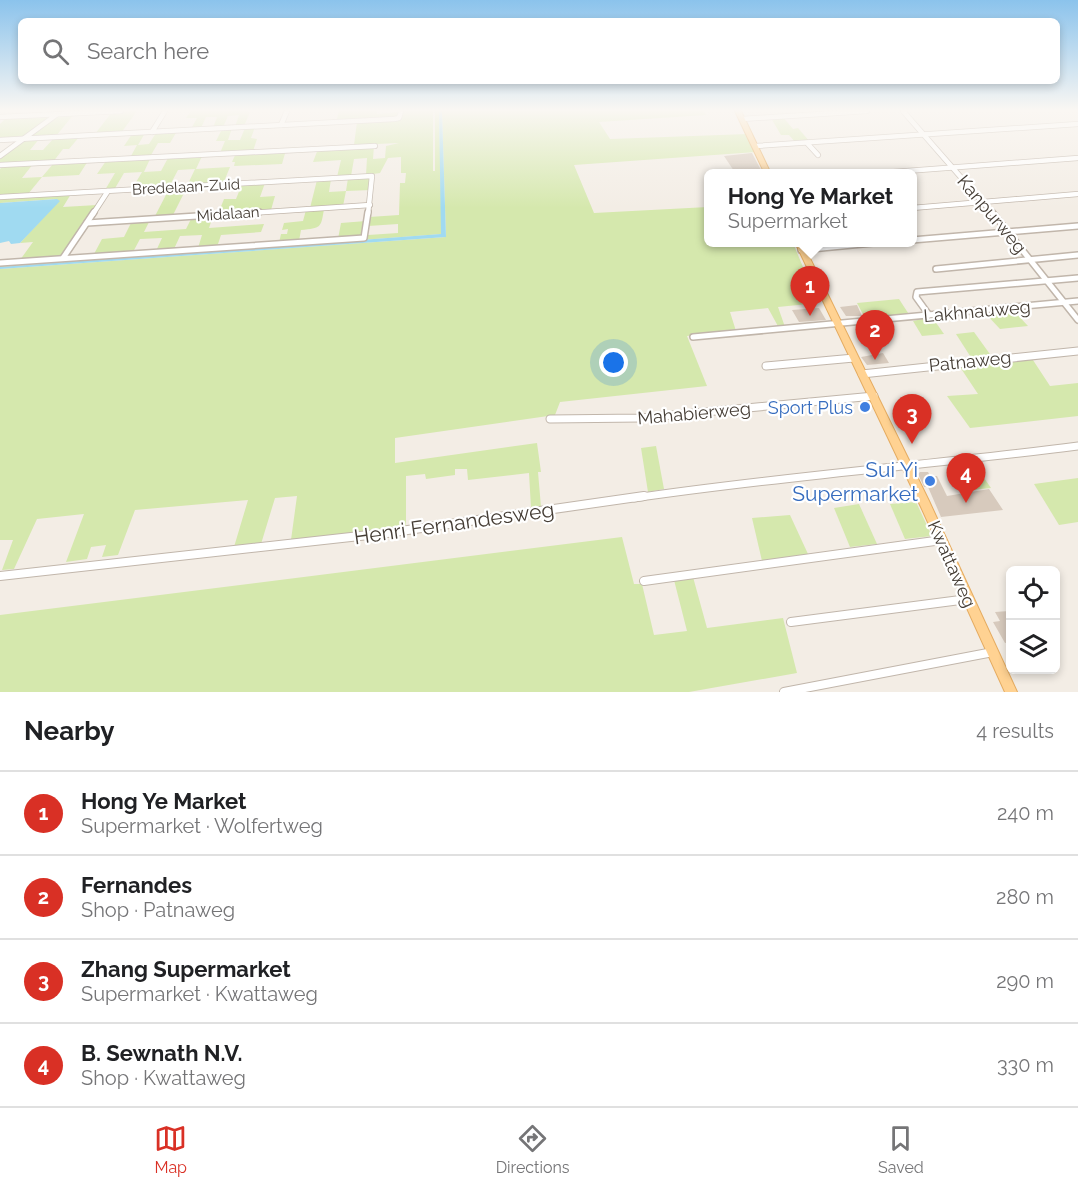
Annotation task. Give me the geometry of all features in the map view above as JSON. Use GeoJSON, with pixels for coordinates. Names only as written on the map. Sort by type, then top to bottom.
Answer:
{"type":"FeatureCollection","features":[{"type":"Feature","properties":{"kind":"main road"},"geometry":{"type":"LineString","coordinates":[[755,143],[766,169]]}},
{"type":"Feature","properties":{"kind":"main road","name":"Kwattaweg"},"geometry":{"type":"LineString","coordinates":[[800,247],[874,396],[1011,692]]}},
{"type":"Feature","properties":{"kind":"street"},"geometry":{"type":"LineString","coordinates":[[0,156],[16,143]]}},
{"type":"Feature","properties":{"kind":"street"},"geometry":{"type":"LineString","coordinates":[[756,146],[802,143]]}},
{"type":"Feature","properties":{"kind":"street"},"geometry":{"type":"LineString","coordinates":[[807,143],[818,155]]}},
{"type":"Feature","properties":{"kind":"street","name":"Kanpurweg"},"geometry":{"type":"LineString","coordinates":[[931,143],[984,202],[1078,320]]}},
{"type":"Feature","properties":{"kind":"street"},"geometry":{"type":"LineString","coordinates":[[0,165],[375,146]]}},
{"type":"Feature","properties":{"kind":"street"},"geometry":{"type":"LineString","coordinates":[[917,170],[1078,158]]}},
{"type":"Feature","properties":{"kind":"street","name":"Bredelaan-Zuid"},"geometry":{"type":"LineString","coordinates":[[0,197],[372,176],[370,205]]}},
{"type":"Feature","properties":{"kind":"street"},"geometry":{"type":"LineString","coordinates":[[63,258],[108,191]]}},
{"type":"Feature","properties":{"kind":"street"},"geometry":{"type":"LineString","coordinates":[[917,208],[1078,194]]}},
{"type":"Feature","properties":{"kind":"street"},"geometry":{"type":"LineString","coordinates":[[0,263],[364,238],[370,205]]}},
{"type":"Feature","properties":{"kind":"street","name":"Midalaan"},"geometry":{"type":"LineString","coordinates":[[87,223],[370,205]]}},
{"type":"Feature","properties":{"kind":"street"},"geometry":{"type":"LineString","coordinates":[[917,240],[1078,226]]}},
{"type":"Feature","properties":{"kind":"street"},"geometry":{"type":"LineString","coordinates":[[936,269],[1078,255]]}},
{"type":"Feature","properties":{"kind":"street"},"geometry":{"type":"LineString","coordinates":[[929,315],[916,297],[916,292],[1078,278]]}},
{"type":"Feature","properties":{"kind":"street","name":"Lakhnauweg"},"geometry":{"type":"LineString","coordinates":[[693,336],[1078,301]]}},
{"type":"Feature","properties":{"kind":"street","name":"Patnaweg"},"geometry":{"type":"LineString","coordinates":[[862,374],[1078,351]]}},
{"type":"Feature","properties":{"kind":"street"},"geometry":{"type":"LineString","coordinates":[[766,366],[854,358]]}},
{"type":"Feature","properties":{"kind":"street","name":"Mahabierweg"},"geometry":{"type":"LineString","coordinates":[[550,419],[641,418],[874,396]]}},
{"type":"Feature","properties":{"kind":"street","name":"Henri Fernandesweg"},"geometry":{"type":"LineString","coordinates":[[0,576],[331,540],[714,486],[1078,446]]}},
{"type":"Feature","properties":{"kind":"street"},"geometry":{"type":"LineString","coordinates":[[644,581],[942,540]]}},
{"type":"Feature","properties":{"kind":"street"},"geometry":{"type":"LineString","coordinates":[[790,622],[968,599]]}},
{"type":"Feature","properties":{"kind":"street"},"geometry":{"type":"LineString","coordinates":[[784,692],[993,652]]}},
{"type":"Feature","properties":{"kind":"green space"},"geometry":{"type":"Polygon","coordinates":[[[18,143],[36,143],[30,150],[43,150],[49,143],[74,143],[69,149],[63,149],[53,162],[0,165],[0,157],[18,143]]]}},
{"type":"Feature","properties":{"kind":"green space"},"geometry":{"type":"Polygon","coordinates":[[[126,143],[158,143],[151,155],[131,156],[137,145],[124,146],[126,143]]]}},
{"type":"Feature","properties":{"kind":"green space"},"geometry":{"type":"Polygon","coordinates":[[[224,143],[256,143],[253,151],[220,153],[224,143]]]}},
{"type":"Feature","properties":{"kind":"green space"},"geometry":{"type":"Polygon","coordinates":[[[354,143],[392,143],[354,145],[354,143]]]}},
{"type":"Feature","properties":{"kind":"green space"},"geometry":{"type":"Polygon","coordinates":[[[398,143],[433,143],[433,171],[435,171],[435,143],[440,143],[442,234],[0,267],[0,264],[366,238],[368,235],[398,233],[398,224],[368,226],[369,217],[399,215],[400,183],[405,183],[406,173],[401,173],[401,157],[388,158],[380,173],[366,175],[367,158],[354,159],[351,176],[337,177],[341,160],[313,162],[318,149],[374,146],[373,159],[385,158],[386,146],[398,143]]]}},
{"type":"Feature","properties":{"kind":"green space"},"geometry":{"type":"Polygon","coordinates":[[[443,143],[752,143],[756,152],[574,165],[594,213],[704,207],[704,247],[795,247],[818,303],[778,307],[785,327],[779,328],[768,308],[730,312],[736,331],[687,336],[707,386],[560,402],[555,415],[395,438],[395,463],[537,443],[541,472],[538,472],[541,507],[531,508],[529,473],[468,480],[467,469],[455,469],[455,475],[426,479],[425,474],[406,476],[406,527],[291,540],[297,496],[275,498],[261,544],[234,547],[248,500],[135,510],[118,555],[102,557],[106,545],[91,547],[87,559],[66,562],[84,514],[37,519],[14,569],[2,570],[13,540],[0,540],[0,269],[446,237],[443,143]]]}},
{"type":"Feature","properties":{"kind":"green space"},"geometry":{"type":"Polygon","coordinates":[[[286,150],[282,164],[234,166],[235,162],[232,162],[236,153],[286,150]]]}},
{"type":"Feature","properties":{"kind":"green space"},"geometry":{"type":"Polygon","coordinates":[[[202,156],[196,169],[230,167],[223,184],[187,186],[195,169],[178,170],[169,187],[132,189],[142,172],[124,173],[114,190],[105,190],[115,173],[97,174],[106,161],[150,159],[144,172],[161,171],[168,158],[202,156]]]}},
{"type":"Feature","properties":{"kind":"green space"},"geometry":{"type":"Polygon","coordinates":[[[88,161],[79,175],[42,177],[53,164],[88,161]]]}},
{"type":"Feature","properties":{"kind":"green space"},"geometry":{"type":"Polygon","coordinates":[[[33,164],[22,178],[42,177],[28,194],[0,196],[0,169],[3,166],[33,164]]]}},
{"type":"Feature","properties":{"kind":"green space"},"geometry":{"type":"Polygon","coordinates":[[[367,177],[371,179],[371,190],[346,191],[348,178],[367,177]]]}},
{"type":"Feature","properties":{"kind":"green space"},"geometry":{"type":"Polygon","coordinates":[[[331,179],[329,192],[346,191],[343,206],[310,208],[317,180],[331,179]]]}},
{"type":"Feature","properties":{"kind":"green space"},"geometry":{"type":"Polygon","coordinates":[[[265,183],[260,197],[275,196],[271,210],[218,214],[224,199],[236,199],[242,184],[265,183]]]}},
{"type":"Feature","properties":{"kind":"green space"},"geometry":{"type":"Polygon","coordinates":[[[187,187],[172,217],[154,218],[169,189],[187,187]]]}},
{"type":"Feature","properties":{"kind":"green space"},"geometry":{"type":"Polygon","coordinates":[[[71,194],[63,207],[97,205],[61,258],[20,260],[33,242],[20,243],[59,201],[56,199],[0,203],[0,199],[71,194]]]}},
{"type":"Feature","properties":{"kind":"green space"},"geometry":{"type":"Polygon","coordinates":[[[324,209],[319,226],[301,230],[299,241],[279,243],[281,234],[287,234],[288,229],[282,230],[284,223],[303,221],[306,210],[324,209]]]}},
{"type":"Feature","properties":{"kind":"green space"},"geometry":{"type":"Polygon","coordinates":[[[213,216],[209,228],[264,224],[261,232],[221,235],[217,247],[198,248],[202,235],[180,236],[174,249],[156,251],[162,238],[140,239],[133,252],[94,254],[102,239],[124,237],[132,221],[150,220],[144,232],[186,229],[192,217],[213,216]]]}},
{"type":"Feature","properties":{"kind":"green space"},"geometry":{"type":"Polygon","coordinates":[[[366,221],[362,236],[338,239],[341,223],[366,221]]]}},
{"type":"Feature","properties":{"kind":"green space"},"geometry":{"type":"Polygon","coordinates":[[[899,299],[910,316],[866,320],[857,303],[899,299]]]}},
{"type":"Feature","properties":{"kind":"green space"},"geometry":{"type":"Polygon","coordinates":[[[1013,310],[1028,326],[1000,329],[985,313],[1013,310]]]}},
{"type":"Feature","properties":{"kind":"green space"},"geometry":{"type":"Polygon","coordinates":[[[932,317],[944,334],[922,336],[913,321],[932,317]]]}},
{"type":"Feature","properties":{"kind":"green space"},"geometry":{"type":"Polygon","coordinates":[[[974,332],[992,357],[972,359],[956,334],[974,332]]]}},
{"type":"Feature","properties":{"kind":"green space"},"geometry":{"type":"Polygon","coordinates":[[[1031,357],[1050,386],[1078,383],[1078,416],[970,428],[947,396],[978,394],[958,364],[1031,357]]]}},
{"type":"Feature","properties":{"kind":"green space"},"geometry":{"type":"Polygon","coordinates":[[[656,446],[664,489],[648,492],[641,448],[656,446]]]}},
{"type":"Feature","properties":{"kind":"green space"},"geometry":{"type":"Polygon","coordinates":[[[973,462],[991,488],[971,490],[956,464],[973,462]]]}},
{"type":"Feature","properties":{"kind":"green space"},"geometry":{"type":"Polygon","coordinates":[[[1078,478],[1078,522],[1059,525],[1034,484],[1078,478]]]}},
{"type":"Feature","properties":{"kind":"green space"},"geometry":{"type":"Polygon","coordinates":[[[916,502],[932,536],[905,539],[890,504],[916,502]]]}},
{"type":"Feature","properties":{"kind":"green space"},"geometry":{"type":"Polygon","coordinates":[[[859,504],[877,544],[850,547],[834,508],[859,504]]]}},
{"type":"Feature","properties":{"kind":"green space"},"geometry":{"type":"Polygon","coordinates":[[[790,515],[808,554],[762,561],[752,518],[790,515]]]}},
{"type":"Feature","properties":{"kind":"green space"},"geometry":{"type":"Polygon","coordinates":[[[622,537],[634,584],[642,584],[654,635],[687,631],[674,580],[693,577],[707,628],[783,618],[797,673],[689,692],[0,692],[0,615],[622,537]]]}},
{"type":"Feature","properties":{"kind":"water"},"geometry":{"type":"Polygon","coordinates":[[[440,143],[443,143],[446,237],[0,269],[0,267],[441,234],[440,143]]]}},
{"type":"Feature","properties":{"kind":"water"},"geometry":{"type":"Polygon","coordinates":[[[57,199],[60,201],[20,243],[11,244],[9,241],[0,243],[0,203],[57,199]]]}},
{"type":"Feature","properties":{"kind":"building"},"geometry":{"type":"Polygon","coordinates":[[[752,153],[760,169],[733,169],[724,156],[752,153]]]}},
{"type":"Feature","properties":{"kind":"building"},"geometry":{"type":"Polygon","coordinates":[[[857,305],[862,316],[846,316],[840,307],[857,305]]]}},
{"type":"Feature","properties":{"kind":"building"},"geometry":{"type":"Polygon","coordinates":[[[819,308],[826,320],[799,322],[792,310],[819,308]]]}},
{"type":"Feature","properties":{"kind":"building"},"geometry":{"type":"Polygon","coordinates":[[[883,353],[889,363],[867,365],[861,357],[883,353]]]}},
{"type":"Feature","properties":{"kind":"building"},"geometry":{"type":"Polygon","coordinates":[[[928,472],[930,476],[937,476],[947,496],[989,489],[1003,510],[941,517],[928,487],[924,487],[918,474],[928,472]]]}},
{"type":"Feature","properties":{"kind":"building"},"geometry":{"type":"Polygon","coordinates":[[[1006,611],[1006,643],[993,622],[1000,621],[995,612],[1006,611]]]}},
{"type":"Feature","properties":{"kind":"place","name":"Hong Ye Market"},"geometry":{"type":"Point","coordinates":[810,316]}},
{"type":"Feature","properties":{"kind":"place","name":"Fernandes"},"geometry":{"type":"Point","coordinates":[875,360]}},
{"type":"Feature","properties":{"kind":"place","name":"Sport Plus"},"geometry":{"type":"Point","coordinates":[865,407]}},
{"type":"Feature","properties":{"kind":"place","name":"Zhang Supermarket"},"geometry":{"type":"Point","coordinates":[912,444]}},
{"type":"Feature","properties":{"kind":"place","name":"Sui Yi Supermarket"},"geometry":{"type":"Point","coordinates":[930,481]}},
{"type":"Feature","properties":{"kind":"place","name":"B. Sewnath N.V."},"geometry":{"type":"Point","coordinates":[966,503]}}]}
